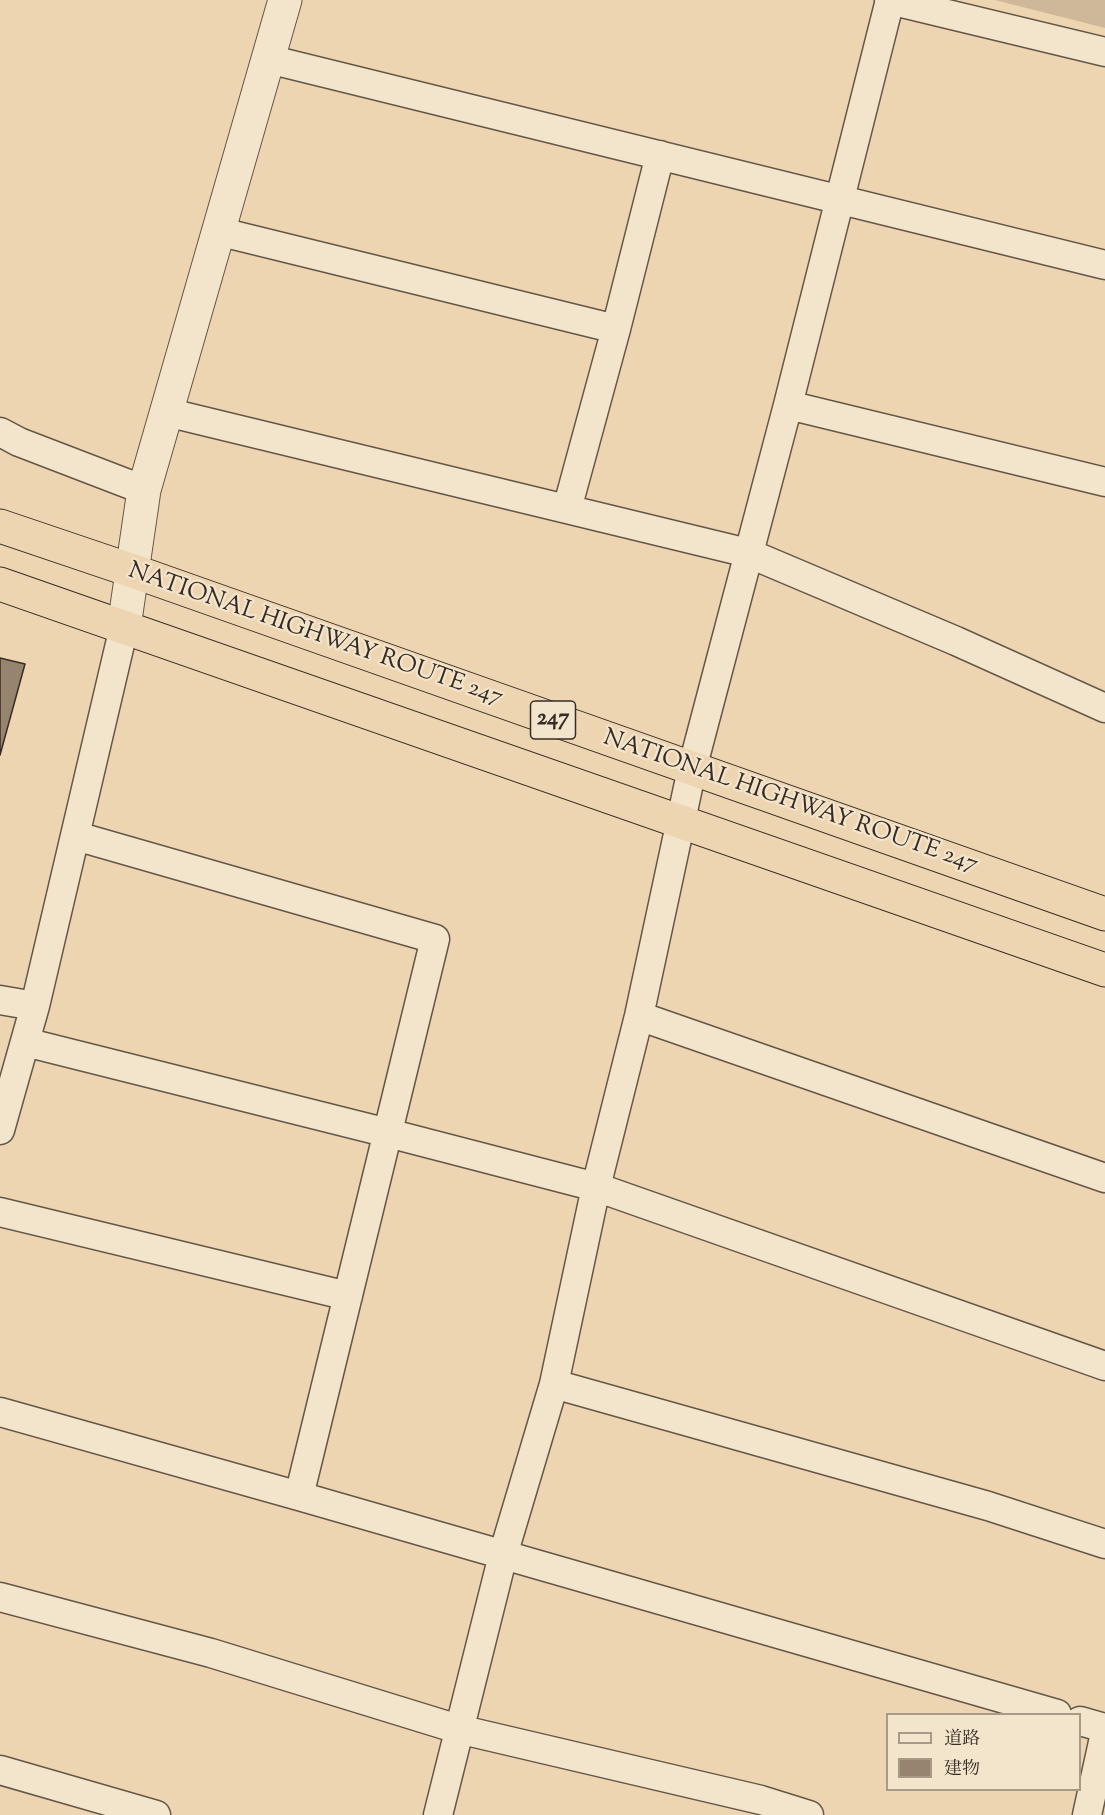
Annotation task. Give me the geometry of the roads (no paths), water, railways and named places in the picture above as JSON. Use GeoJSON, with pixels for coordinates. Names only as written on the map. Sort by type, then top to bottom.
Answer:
{"type":"FeatureCollection","features":[{"type":"Feature","properties":{"kind":"highway","name":"NATIONAL HIGHWAY ROUTE 247"},"geometry":{"type":"LineString","coordinates":[[0,526],[1105,914]]}},
{"type":"Feature","properties":{"kind":"highway","name":"247"},"geometry":{"type":"LineString","coordinates":[[0,584],[1105,970]]}},
{"type":"Feature","properties":{"kind":"street"},"geometry":{"type":"LineString","coordinates":[[0,1130],[35,1006],[124,627],[144,489],[285,0]]}},
{"type":"Feature","properties":{"kind":"street"},"geometry":{"type":"LineString","coordinates":[[438,1815],[503,1555],[554,1384],[596,1187],[639,1017],[692,769],[788,405],[889,0],[1105,52]]}},
{"type":"Feature","properties":{"kind":"street"},"geometry":{"type":"LineString","coordinates":[[268,58],[1105,265]]}},
{"type":"Feature","properties":{"kind":"street"},"geometry":{"type":"LineString","coordinates":[[567,509],[660,155]]}},
{"type":"Feature","properties":{"kind":"street"},"geometry":{"type":"LineString","coordinates":[[217,231],[616,329]]}},
{"type":"Feature","properties":{"kind":"street"},"geometry":{"type":"LineString","coordinates":[[788,405],[1105,482]]}},
{"type":"Feature","properties":{"kind":"street"},"geometry":{"type":"LineString","coordinates":[[166,412],[748,553],[956,641],[1105,708]]}},
{"type":"Feature","properties":{"kind":"street"},"geometry":{"type":"LineString","coordinates":[[0,432],[18,442],[144,489]]}},
{"type":"Feature","properties":{"kind":"street"},"geometry":{"type":"LineString","coordinates":[[76,836],[435,939],[298,1496]]}},
{"type":"Feature","properties":{"kind":"street"},"geometry":{"type":"LineString","coordinates":[[0,1000],[35,1006]]}},
{"type":"Feature","properties":{"kind":"street"},"geometry":{"type":"LineString","coordinates":[[639,1017],[1105,1178]]}},
{"type":"Feature","properties":{"kind":"street"},"geometry":{"type":"LineString","coordinates":[[25,1042],[596,1187],[1105,1366]]}},
{"type":"Feature","properties":{"kind":"street"},"geometry":{"type":"LineString","coordinates":[[0,1212],[348,1296]]}},
{"type":"Feature","properties":{"kind":"street"},"geometry":{"type":"LineString","coordinates":[[554,1384],[988,1506],[1105,1544]]}},
{"type":"Feature","properties":{"kind":"street"},"geometry":{"type":"LineString","coordinates":[[0,1412],[1054,1713]]}},
{"type":"Feature","properties":{"kind":"street"},"geometry":{"type":"LineString","coordinates":[[0,1597],[211,1653],[458,1729],[759,1807],[808,1815]]}},
{"type":"Feature","properties":{"kind":"street"},"geometry":{"type":"LineString","coordinates":[[1081,1721],[1105,1730],[1087,1815]]}},
{"type":"Feature","properties":{"kind":"street"},"geometry":{"type":"LineString","coordinates":[[0,1770],[156,1815]]}}]}
